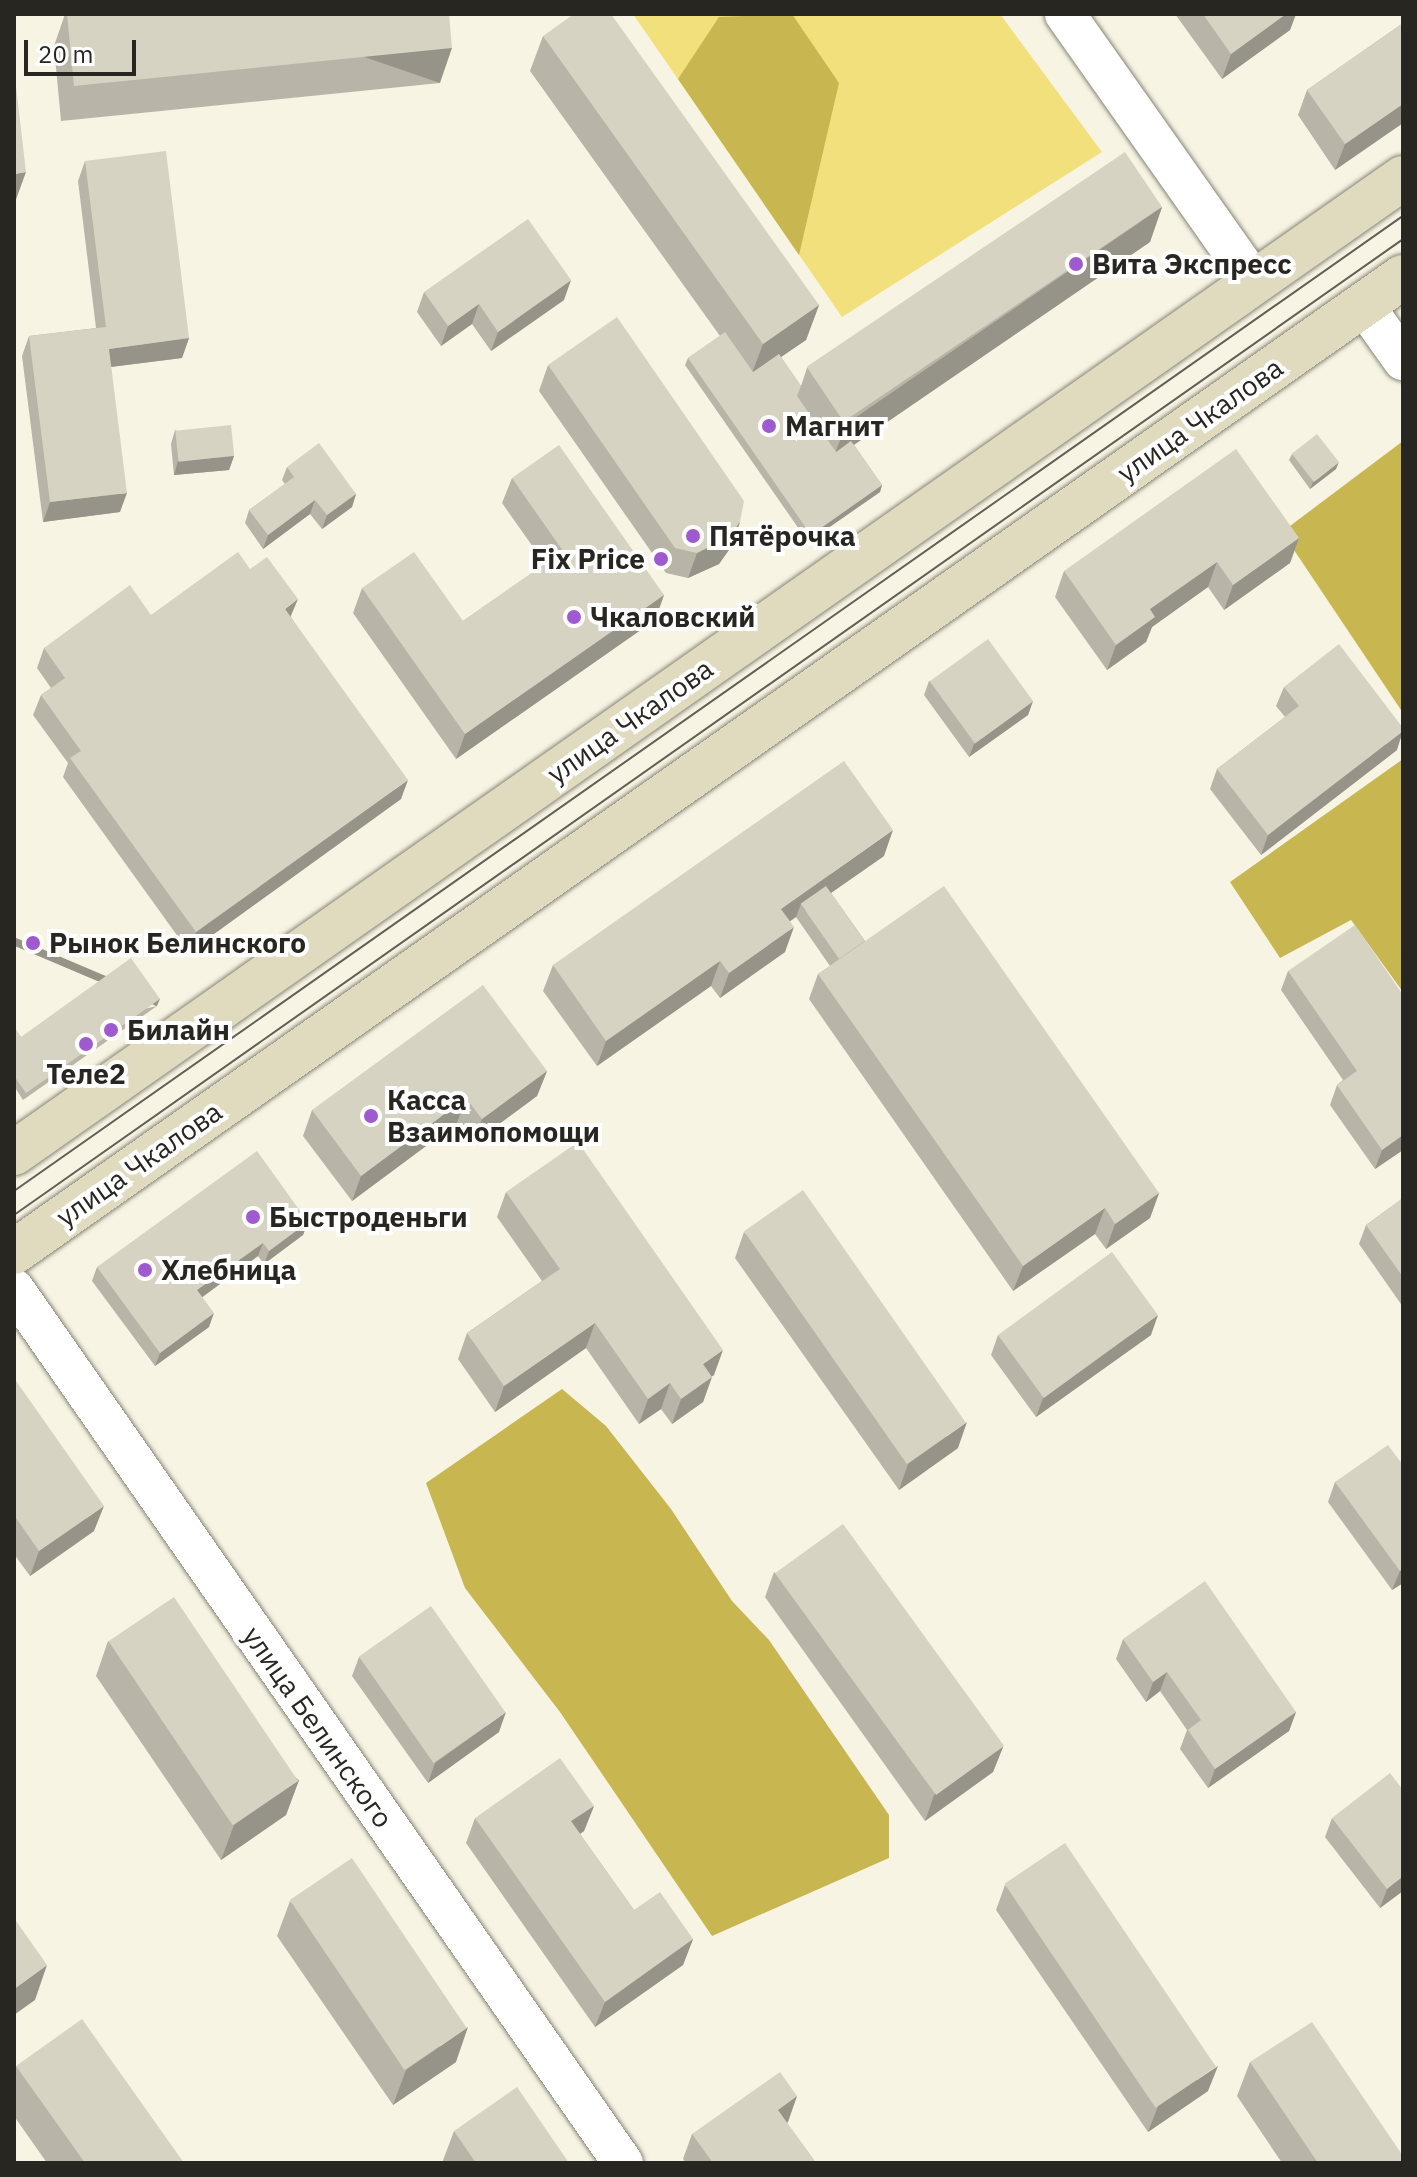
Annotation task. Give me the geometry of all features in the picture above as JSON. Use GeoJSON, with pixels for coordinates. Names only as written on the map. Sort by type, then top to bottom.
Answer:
{"type":"FeatureCollection","features":[{"type":"Feature","properties":{"kind":"main road","name":"улица Чкалова"},"geometry":{"type":"LineString","coordinates":[[14,1153],[1403,178]]}},
{"type":"Feature","properties":{"kind":"main road","name":"улица Чкалова"},"geometry":{"type":"LineString","coordinates":[[14,1252],[1403,277]]}},
{"type":"Feature","properties":{"kind":"street"},"geometry":{"type":"LineString","coordinates":[[1065,14],[1254,282]]}},
{"type":"Feature","properties":{"kind":"street"},"geometry":{"type":"LineString","coordinates":[[1363,304],[1403,360]]}},
{"type":"Feature","properties":{"kind":"street","name":"улица Белинского"},"geometry":{"type":"LineString","coordinates":[[14,1289],[623,2163]]}},
{"type":"Feature","properties":{"kind":"shaded area"},"geometry":{"type":"Polygon","coordinates":[[[633,14],[1000,14],[1102,152],[842,317],[633,14]]]}},
{"type":"Feature","properties":{"kind":"shaded area"},"geometry":{"type":"Polygon","coordinates":[[[792,14],[839,83],[799,255],[678,79],[719,17],[792,14]]]}},
{"type":"Feature","properties":{"kind":"shaded area"},"geometry":{"type":"Polygon","coordinates":[[[1403,441],[1403,713],[1282,532],[1403,441]]]}},
{"type":"Feature","properties":{"kind":"shaded area"},"geometry":{"type":"Polygon","coordinates":[[[1403,759],[1403,992],[1351,920],[1280,958],[1230,882],[1403,759]]]}},
{"type":"Feature","properties":{"kind":"shaded area"},"geometry":{"type":"Polygon","coordinates":[[[562,1389],[606,1426],[671,1509],[732,1601],[769,1640],[889,1815],[889,1858],[712,1936],[560,1712],[465,1588],[426,1483],[562,1389]]]}},
{"type":"Feature","properties":{"kind":"building"},"geometry":{"type":"Polygon","coordinates":[[[67,14],[449,14],[452,48],[74,86],[67,14]]]}},
{"type":"Feature","properties":{"kind":"building"},"geometry":{"type":"Polygon","coordinates":[[[574,14],[611,14],[819,305],[763,344],[543,36],[574,14]]]}},
{"type":"Feature","properties":{"kind":"building"},"geometry":{"type":"Polygon","coordinates":[[[1203,14],[1286,14],[1231,54],[1203,14]]]}},
{"type":"Feature","properties":{"kind":"building"},"geometry":{"type":"Polygon","coordinates":[[[1403,23],[1403,104],[1345,144],[1307,90],[1403,23]]]}},
{"type":"Feature","properties":{"kind":"building"},"geometry":{"type":"Polygon","coordinates":[[[14,69],[26,172],[14,174],[14,69]]]}},
{"type":"Feature","properties":{"kind":"building"},"geometry":{"type":"Polygon","coordinates":[[[166,151],[189,338],[109,349],[127,493],[50,502],[29,336],[106,327],[85,161],[166,151]]]}},
{"type":"Feature","properties":{"kind":"building"},"geometry":{"type":"Polygon","coordinates":[[[1125,152],[1162,207],[844,421],[807,367],[1125,152]]]}},
{"type":"Feature","properties":{"kind":"building"},"geometry":{"type":"Polygon","coordinates":[[[528,219],[571,280],[498,332],[479,304],[448,326],[424,292],[528,219]]]}},
{"type":"Feature","properties":{"kind":"building","name":"Чкаловский"},"geometry":{"type":"Polygon","coordinates":[[[617,317],[744,501],[740,522],[728,538],[697,553],[675,548],[548,365],[617,317]]]}},
{"type":"Feature","properties":{"kind":"building","name":"Магнит"},"geometry":{"type":"Polygon","coordinates":[[[725,332],[753,372],[779,354],[801,386],[797,396],[836,452],[851,441],[882,485],[811,535],[688,358],[725,332]]]}},
{"type":"Feature","properties":{"kind":"building"},"geometry":{"type":"Polygon","coordinates":[[[231,425],[234,456],[179,462],[175,431],[231,425]]]}},
{"type":"Feature","properties":{"kind":"building"},"geometry":{"type":"Polygon","coordinates":[[[1317,434],[1339,462],[1314,482],[1292,454],[1317,434]]]}},
{"type":"Feature","properties":{"kind":"building"},"geometry":{"type":"Polygon","coordinates":[[[319,443],[356,494],[327,515],[315,500],[268,535],[249,510],[294,477],[287,467],[319,443]]]}},
{"type":"Feature","properties":{"kind":"building","name":"Чкаловский"},"geometry":{"type":"Polygon","coordinates":[[[559,445],[664,595],[465,734],[362,588],[414,552],[463,621],[563,551],[512,478],[559,445]]]}},
{"type":"Feature","properties":{"kind":"building"},"geometry":{"type":"Polygon","coordinates":[[[1236,449],[1299,538],[1233,585],[1217,562],[1150,609],[1155,617],[1116,645],[1064,571],[1236,449]]]}},
{"type":"Feature","properties":{"kind":"building"},"geometry":{"type":"Polygon","coordinates":[[[238,552],[250,569],[267,557],[298,599],[285,609],[408,780],[196,932],[70,758],[81,751],[41,695],[65,678],[44,648],[130,585],[151,615],[238,552]]]}},
{"type":"Feature","properties":{"kind":"building"},"geometry":{"type":"Polygon","coordinates":[[[988,639],[1033,701],[975,744],[930,681],[988,639]]]}},
{"type":"Feature","properties":{"kind":"building"},"geometry":{"type":"Polygon","coordinates":[[[1339,644],[1403,731],[1268,835],[1217,769],[1299,706],[1284,687],[1339,644]]]}},
{"type":"Feature","properties":{"kind":"building"},"geometry":{"type":"Polygon","coordinates":[[[844,761],[893,830],[781,909],[794,927],[729,973],[720,961],[606,1041],[553,965],[844,761]]]}},
{"type":"Feature","properties":{"kind":"building"},"geometry":{"type":"Polygon","coordinates":[[[826,886],[864,941],[839,959],[801,904],[826,886]]]}},
{"type":"Feature","properties":{"kind":"building"},"geometry":{"type":"Polygon","coordinates":[[[944,886],[1159,1193],[1115,1224],[1105,1208],[1023,1266],[818,974],[944,886]]]}},
{"type":"Feature","properties":{"kind":"building"},"geometry":{"type":"Polygon","coordinates":[[[1355,925],[1403,995],[1403,1135],[1382,1150],[1337,1085],[1357,1071],[1288,971],[1355,925]]]}},
{"type":"Feature","properties":{"kind":"building"},"geometry":{"type":"Polygon","coordinates":[[[131,958],[160,999],[26,1093],[14,1076],[14,1027],[21,1037],[131,958]]]}},
{"type":"Feature","properties":{"kind":"building"},"geometry":{"type":"Polygon","coordinates":[[[483,985],[547,1071],[482,1119],[466,1098],[361,1176],[312,1110],[483,985]]]}},
{"type":"Feature","properties":{"kind":"building"},"geometry":{"type":"Polygon","coordinates":[[[578,1142],[723,1350],[703,1364],[712,1377],[681,1399],[670,1383],[648,1399],[595,1323],[504,1386],[467,1333],[560,1269],[506,1192],[578,1142]]]}},
{"type":"Feature","properties":{"kind":"building"},"geometry":{"type":"Polygon","coordinates":[[[257,1151],[308,1222],[269,1251],[263,1243],[197,1290],[214,1313],[160,1353],[97,1267],[257,1151]]]}},
{"type":"Feature","properties":{"kind":"building"},"geometry":{"type":"Polygon","coordinates":[[[803,1190],[966,1423],[907,1464],[744,1231],[803,1190]]]}},
{"type":"Feature","properties":{"kind":"building"},"geometry":{"type":"Polygon","coordinates":[[[1403,1198],[1403,1277],[1366,1225],[1403,1198]]]}},
{"type":"Feature","properties":{"kind":"building"},"geometry":{"type":"Polygon","coordinates":[[[1112,1252],[1158,1315],[1044,1398],[998,1335],[1112,1252]]]}},
{"type":"Feature","properties":{"kind":"building"},"geometry":{"type":"Polygon","coordinates":[[[14,1378],[104,1506],[39,1551],[14,1515],[14,1378]]]}},
{"type":"Feature","properties":{"kind":"building"},"geometry":{"type":"Polygon","coordinates":[[[1388,1445],[1403,1465],[1403,1568],[1400,1571],[1335,1482],[1388,1445]]]}},
{"type":"Feature","properties":{"kind":"building"},"geometry":{"type":"Polygon","coordinates":[[[843,1524],[1004,1746],[936,1795],[775,1573],[843,1524]]]}},
{"type":"Feature","properties":{"kind":"building"},"geometry":{"type":"Polygon","coordinates":[[[1205,1581],[1296,1712],[1215,1769],[1188,1730],[1201,1720],[1167,1672],[1153,1682],[1123,1639],[1205,1581]]]}},
{"type":"Feature","properties":{"kind":"building"},"geometry":{"type":"Polygon","coordinates":[[[174,1597],[298,1781],[233,1825],[109,1641],[174,1597]]]}},
{"type":"Feature","properties":{"kind":"building"},"geometry":{"type":"Polygon","coordinates":[[[431,1606],[506,1712],[433,1763],[359,1656],[431,1606]]]}},
{"type":"Feature","properties":{"kind":"building"},"geometry":{"type":"Polygon","coordinates":[[[560,1758],[594,1806],[571,1821],[634,1910],[660,1892],[693,1939],[605,2002],[475,1818],[560,1758]]]}},
{"type":"Feature","properties":{"kind":"building"},"geometry":{"type":"Polygon","coordinates":[[[1390,1773],[1403,1790],[1403,1876],[1387,1889],[1332,1818],[1390,1773]]]}},
{"type":"Feature","properties":{"kind":"building"},"geometry":{"type":"Polygon","coordinates":[[[1065,1843],[1216,2067],[1155,2108],[1004,1884],[1065,1843]]]}},
{"type":"Feature","properties":{"kind":"building"},"geometry":{"type":"Polygon","coordinates":[[[352,1858],[467,2028],[404,2070],[290,1900],[352,1858]]]}},
{"type":"Feature","properties":{"kind":"building"},"geometry":{"type":"Polygon","coordinates":[[[14,1918],[47,1965],[14,1989],[14,1918]]]}},
{"type":"Feature","properties":{"kind":"building"},"geometry":{"type":"Polygon","coordinates":[[[82,2019],[184,2163],[85,2163],[16,2066],[82,2019]]]}},
{"type":"Feature","properties":{"kind":"building"},"geometry":{"type":"Polygon","coordinates":[[[1312,2022],[1403,2156],[1403,2163],[1318,2163],[1250,2062],[1312,2022]]]}},
{"type":"Feature","properties":{"kind":"building"},"geometry":{"type":"Polygon","coordinates":[[[780,2072],[797,2096],[778,2110],[816,2163],[713,2163],[692,2134],[780,2072]]]}},
{"type":"Feature","properties":{"kind":"building"},"geometry":{"type":"Polygon","coordinates":[[[517,2087],[569,2163],[476,2163],[454,2131],[517,2087]]]}},
{"type":"Feature","properties":{"kind":"tram line"},"geometry":{"type":"LineString","coordinates":[[14,1191],[1403,216]]}},
{"type":"Feature","properties":{"kind":"tram line"},"geometry":{"type":"LineString","coordinates":[[14,1215],[1403,239]]}},
{"type":"Feature","properties":{"kind":"place","name":"Вита Экспресс"},"geometry":{"type":"Point","coordinates":[1076,264]}},
{"type":"Feature","properties":{"kind":"place","name":"Магнит"},"geometry":{"type":"Point","coordinates":[769,426]}},
{"type":"Feature","properties":{"kind":"place","name":"Пятёрочка"},"geometry":{"type":"Point","coordinates":[693,536]}},
{"type":"Feature","properties":{"kind":"place","name":"Fix Price"},"geometry":{"type":"Point","coordinates":[661,559]}},
{"type":"Feature","properties":{"kind":"place","name":"Чкаловский"},"geometry":{"type":"Point","coordinates":[574,617]}},
{"type":"Feature","properties":{"kind":"place","name":"Рынок Белинского"},"geometry":{"type":"Point","coordinates":[33,943]}},
{"type":"Feature","properties":{"kind":"place","name":"Билайн"},"geometry":{"type":"Point","coordinates":[111,1030]}},
{"type":"Feature","properties":{"kind":"place","name":"Теле2"},"geometry":{"type":"Point","coordinates":[86,1044]}},
{"type":"Feature","properties":{"kind":"place","name":"Касса Взаимопомощи"},"geometry":{"type":"Point","coordinates":[371,1116]}},
{"type":"Feature","properties":{"kind":"place","name":"Быстроденьги"},"geometry":{"type":"Point","coordinates":[253,1217]}},
{"type":"Feature","properties":{"kind":"place","name":"Хлебница"},"geometry":{"type":"Point","coordinates":[145,1270]}}]}
